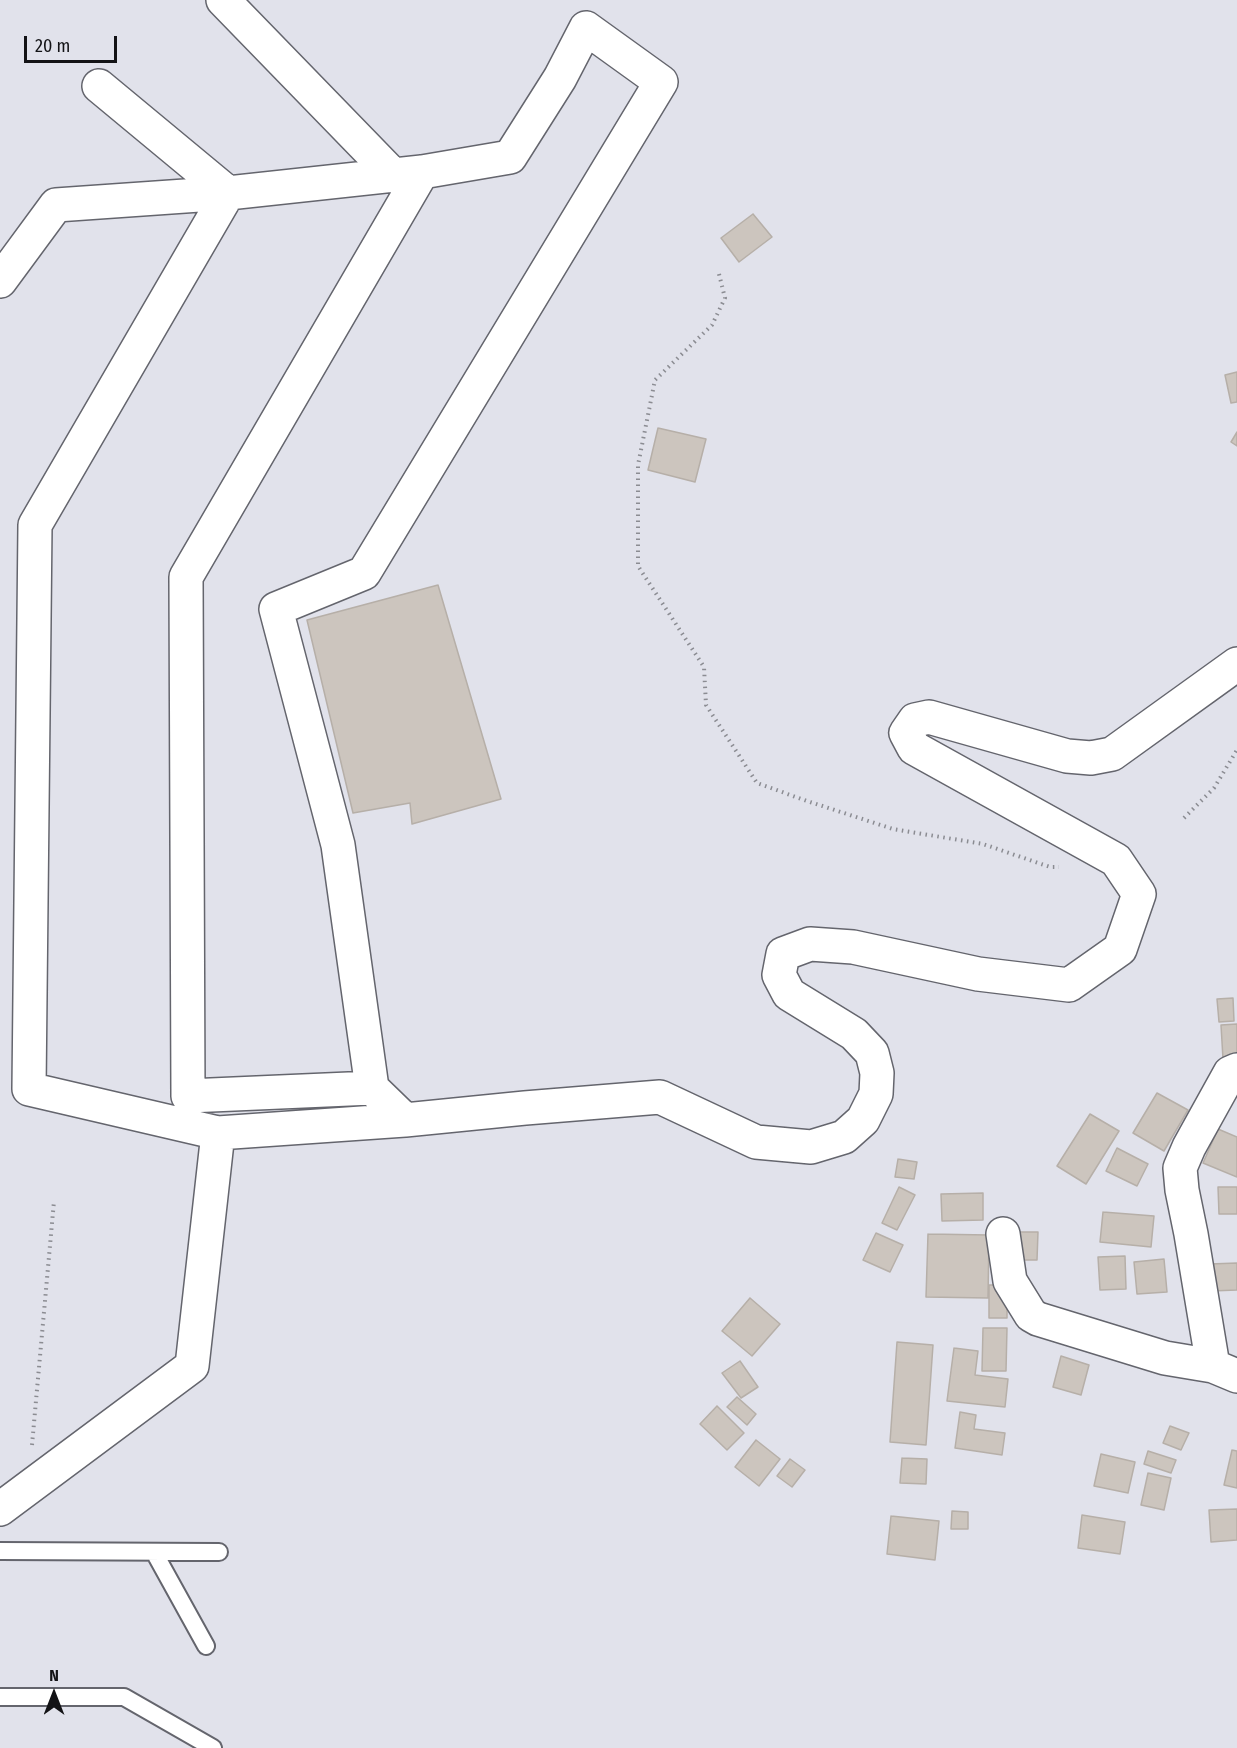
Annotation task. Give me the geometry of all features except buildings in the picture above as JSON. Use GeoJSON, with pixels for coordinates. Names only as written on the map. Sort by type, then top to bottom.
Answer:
{"type":"FeatureCollection","features":[{"type":"Feature","properties":{"kind":"street"},"geometry":{"type":"LineString","coordinates":[[223,0],[408,174]]}},
{"type":"Feature","properties":{"kind":"street"},"geometry":{"type":"LineString","coordinates":[[0,281],[56,205],[228,193],[408,174],[510,158],[560,78],[586,28],[661,82],[364,573],[276,609],[338,845],[372,1088],[405,1120]]}},
{"type":"Feature","properties":{"kind":"street"},"geometry":{"type":"LineString","coordinates":[[99,86],[228,193]]}},
{"type":"Feature","properties":{"kind":"street"},"geometry":{"type":"LineString","coordinates":[[372,1088],[188,1096],[186,577],[408,174]]}},
{"type":"Feature","properties":{"kind":"street"},"geometry":{"type":"LineString","coordinates":[[228,193],[35,525],[29,1089],[218,1133],[405,1120],[660,1097],[756,1142],[811,1146],[844,1137],[863,1120],[876,1094],[877,1073],[872,1053],[854,1034],[789,994],[778,975],[783,954],[810,944],[853,947],[978,974],[1069,985],[1120,949],[1139,894],[1116,860],[914,748],[906,733],[915,720],[929,717],[1067,756],[1091,758],[1112,754],[1237,664]]}},
{"type":"Feature","properties":{"kind":"street"},"geometry":{"type":"LineString","coordinates":[[1003,1234],[1010,1281],[1031,1315],[1165,1358],[1225,1371],[1191,1234],[1180,1168],[1189,1146],[1230,1073],[1237,1070]]}},
{"type":"Feature","properties":{"kind":"street"},"geometry":{"type":"LineString","coordinates":[[0,1509],[192,1366],[218,1133]]}},
{"type":"Feature","properties":{"kind":"lane"},"geometry":{"type":"LineString","coordinates":[[0,1551],[219,1552]]}},
{"type":"Feature","properties":{"kind":"lane"},"geometry":{"type":"LineString","coordinates":[[154,1552],[206,1646]]}},
{"type":"Feature","properties":{"kind":"lane"},"geometry":{"type":"LineString","coordinates":[[0,1697],[124,1696],[213,1748]]}},
{"type":"Feature","properties":{"kind":"path"},"geometry":{"type":"LineString","coordinates":[[719,274],[725,298],[711,325],[656,380],[639,465],[639,566],[704,667],[706,705],[757,783],[893,829],[983,844],[1050,867],[1061,867]]}},
{"type":"Feature","properties":{"kind":"path"},"geometry":{"type":"LineString","coordinates":[[1184,818],[1214,788],[1237,750]]}},
{"type":"Feature","properties":{"kind":"path"},"geometry":{"type":"LineString","coordinates":[[29,1488],[54,1202]]}}]}
